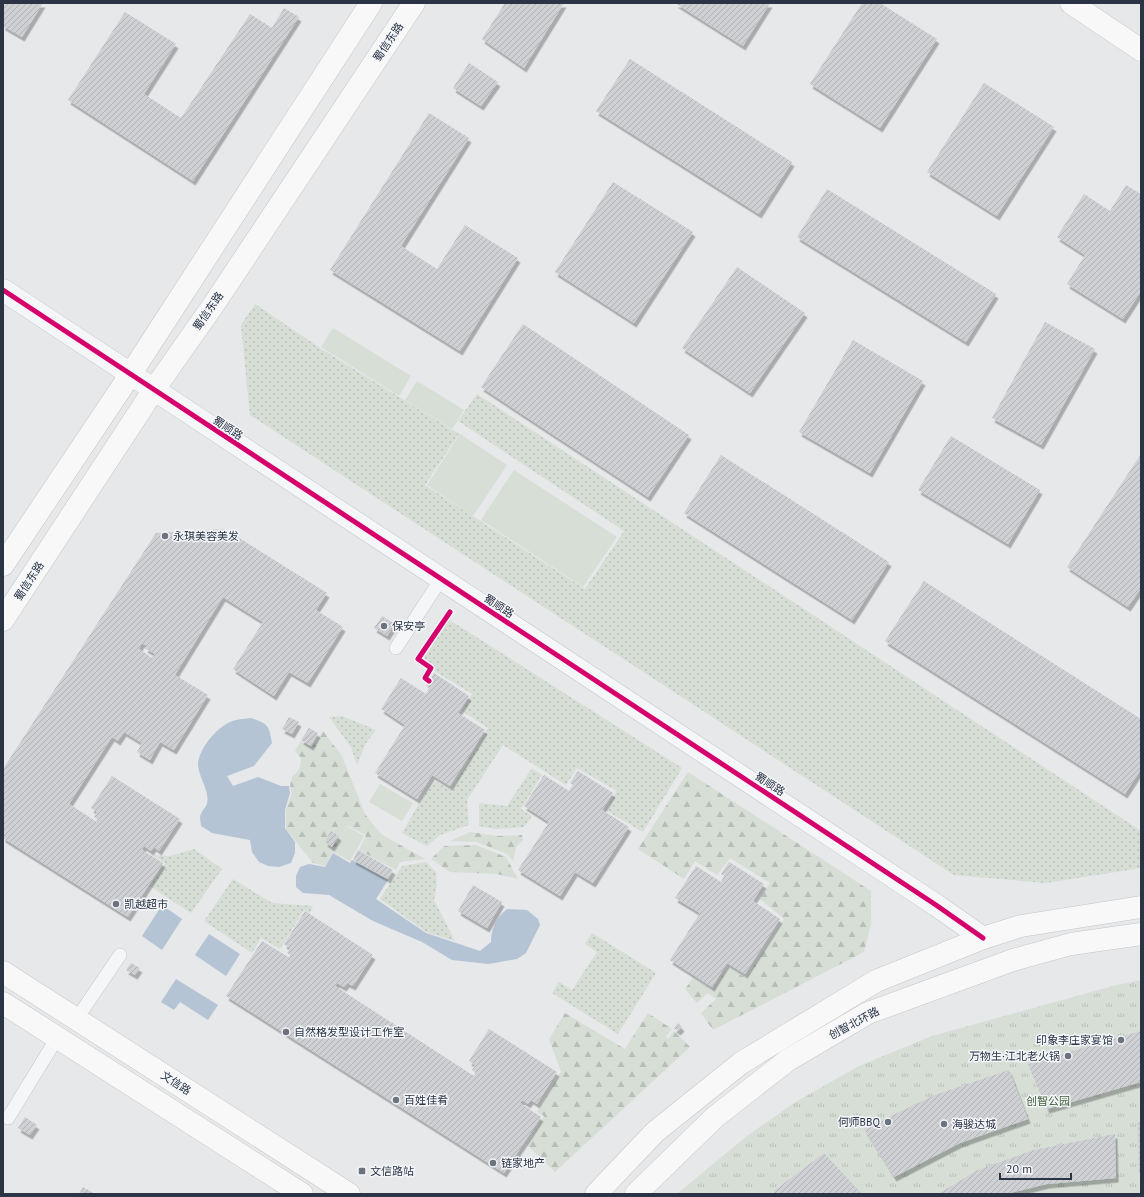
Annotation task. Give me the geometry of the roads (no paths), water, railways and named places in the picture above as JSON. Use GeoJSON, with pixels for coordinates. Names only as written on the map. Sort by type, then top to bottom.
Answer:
{"type":"FeatureCollection","features":[{"type":"Feature","properties":{"kind":"main road"},"geometry":{"type":"LineString","coordinates":[[3,565],[130,375],[372,3]]}},
{"type":"Feature","properties":{"kind":"main road","name":"蜀信东路"},"geometry":{"type":"LineString","coordinates":[[3,620],[153,390],[212,307],[414,3]]}},
{"type":"Feature","properties":{"kind":"main road"},"geometry":{"type":"LineString","coordinates":[[1070,3],[1141,50]]}},
{"type":"Feature","properties":{"kind":"main road"},"geometry":{"type":"LineString","coordinates":[[596,1194],[655,1132],[741,1063],[876,981],[983,938],[1021,926],[1141,907]]}},
{"type":"Feature","properties":{"kind":"main road","name":"创智北环路"},"geometry":{"type":"LineString","coordinates":[[636,1194],[721,1112],[788,1060],[868,1013],[1013,960],[1071,944],[1141,934]]}},
{"type":"Feature","properties":{"kind":"main road","name":"文信路"},"geometry":{"type":"LineString","coordinates":[[3,972],[349,1194]]}},
{"type":"Feature","properties":{"kind":"main road"},"geometry":{"type":"LineString","coordinates":[[3,1003],[302,1194]]}},
{"type":"Feature","properties":{"kind":"street","name":"蜀顺路"},"geometry":{"type":"LineString","coordinates":[[3,290],[929,900],[983,938]]}},
{"type":"Feature","properties":{"kind":"lane"},"geometry":{"type":"LineString","coordinates":[[396,648],[441,579]]}},
{"type":"Feature","properties":{"kind":"lane"},"geometry":{"type":"LineString","coordinates":[[76,1020],[120,955]]}},
{"type":"Feature","properties":{"kind":"lane"},"geometry":{"type":"LineString","coordinates":[[8,1118],[57,1038]]}},
{"type":"Feature","properties":{"kind":"water"},"geometry":{"type":"Polygon","coordinates":[[[251,718],[267,726],[272,743],[254,766],[227,776],[233,786],[258,777],[281,786],[289,786],[290,793],[285,810],[285,828],[295,842],[295,853],[291,863],[279,867],[268,866],[259,862],[252,852],[250,840],[212,833],[201,826],[200,815],[207,804],[208,799],[198,765],[204,746],[219,729],[230,722],[251,718]]]}},
{"type":"Feature","properties":{"kind":"water"},"geometry":{"type":"Polygon","coordinates":[[[333,853],[350,863],[352,860],[388,880],[376,899],[426,933],[480,951],[491,942],[495,924],[507,909],[527,910],[538,919],[540,925],[526,953],[517,959],[488,964],[452,960],[422,942],[373,921],[329,895],[303,893],[296,887],[296,876],[300,867],[309,864],[325,867],[333,853]]]}},
{"type":"Feature","properties":{"kind":"water"},"geometry":{"type":"Polygon","coordinates":[[[162,905],[182,919],[162,950],[142,936],[162,905]]]}},
{"type":"Feature","properties":{"kind":"water"},"geometry":{"type":"Polygon","coordinates":[[[209,934],[240,954],[226,976],[195,955],[209,934]]]}},
{"type":"Feature","properties":{"kind":"water"},"geometry":{"type":"Polygon","coordinates":[[[176,979],[218,1005],[208,1020],[180,1002],[174,1010],[161,1002],[176,979]]]}},
{"type":"Feature","properties":{"kind":"place","name":"永琪美容美发"},"geometry":{"type":"Point","coordinates":[165,536]}},
{"type":"Feature","properties":{"kind":"place","name":"保安亭"},"geometry":{"type":"Point","coordinates":[384,626]}},
{"type":"Feature","properties":{"kind":"place","name":"凯越超市"},"geometry":{"type":"Point","coordinates":[116,904]}},
{"type":"Feature","properties":{"kind":"place","name":"自然格发型设计工作室"},"geometry":{"type":"Point","coordinates":[286,1032]}},
{"type":"Feature","properties":{"kind":"place","name":"印象李庄家宴馆"},"geometry":{"type":"Point","coordinates":[1121,1040]}},
{"type":"Feature","properties":{"kind":"place","name":"万物生·江北老火锅"},"geometry":{"type":"Point","coordinates":[1068,1056]}},
{"type":"Feature","properties":{"kind":"place","name":"百姓佳肴"},"geometry":{"type":"Point","coordinates":[396,1100]}},
{"type":"Feature","properties":{"kind":"place","name":"何师BBQ"},"geometry":{"type":"Point","coordinates":[888,1122]}},
{"type":"Feature","properties":{"kind":"place","name":"海骏达城"},"geometry":{"type":"Point","coordinates":[944,1124]}},
{"type":"Feature","properties":{"kind":"place","name":"链家地产"},"geometry":{"type":"Point","coordinates":[493,1163]}},
{"type":"Feature","properties":{"kind":"place","name":"文信路站"},"geometry":{"type":"Point","coordinates":[362,1171]}},
{"type":"Feature","properties":{"kind":"park label","name":"创智公园"},"geometry":{"type":"Point","coordinates":[1048,1101]}}]}
